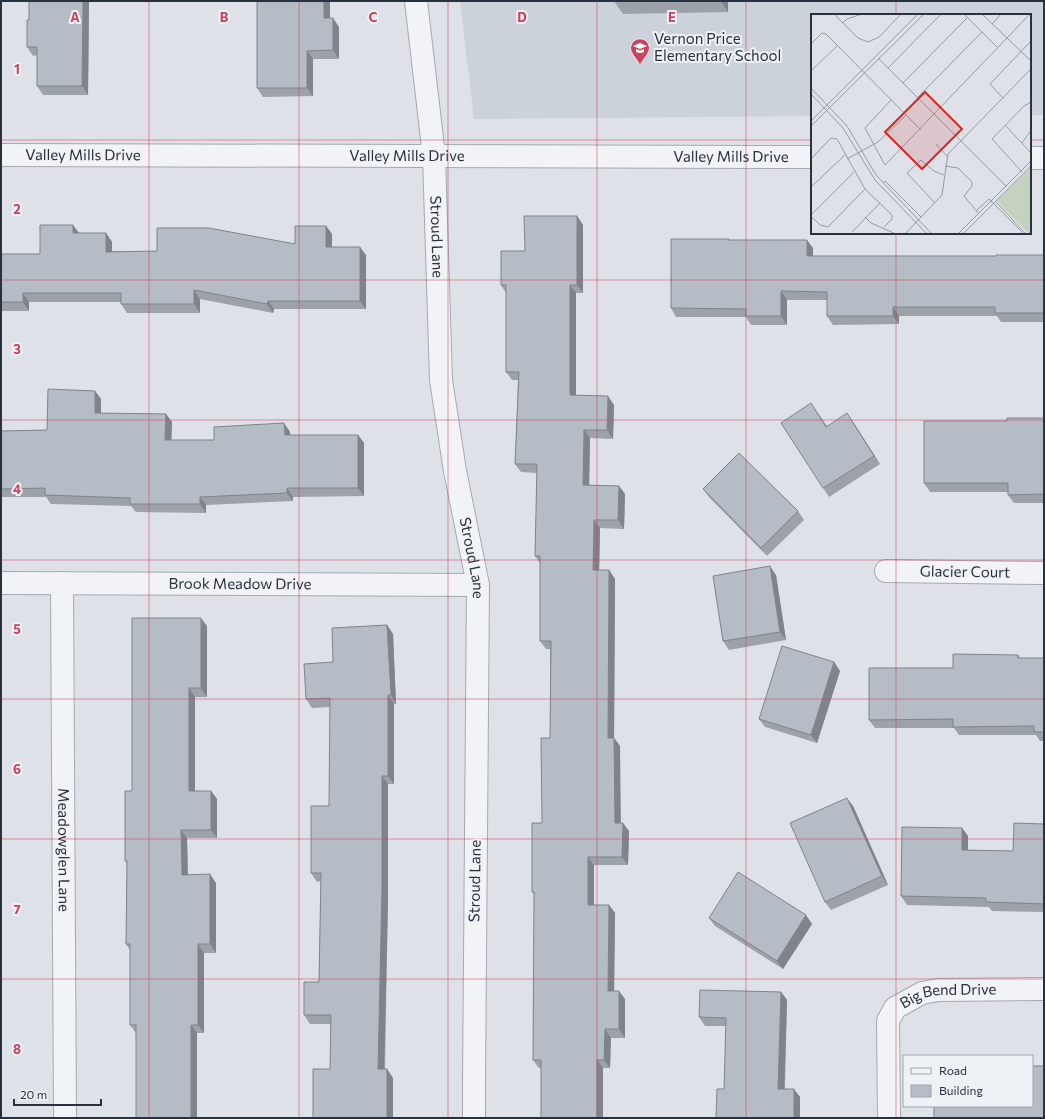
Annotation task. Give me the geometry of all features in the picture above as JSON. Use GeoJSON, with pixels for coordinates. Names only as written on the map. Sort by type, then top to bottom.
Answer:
{"type":"FeatureCollection","features":[{"type":"Feature","properties":{"kind":"street","name":"Stroud Lane"},"geometry":{"type":"LineString","coordinates":[[416,1],[434,156],[441,380],[455,471],[478,585],[474,1118]]}},
{"type":"Feature","properties":{"kind":"street","name":"Valley Mills Drive"},"geometry":{"type":"LineString","coordinates":[[1,155],[811,157]]}},
{"type":"Feature","properties":{"kind":"street"},"geometry":{"type":"LineString","coordinates":[[1031,158],[1044,158]]}},
{"type":"Feature","properties":{"kind":"street","name":"Glacier Court"},"geometry":{"type":"LineString","coordinates":[[886,571],[1044,573]]}},
{"type":"Feature","properties":{"kind":"street","name":"Brook Meadow Drive"},"geometry":{"type":"LineString","coordinates":[[1,583],[478,585]]}},
{"type":"Feature","properties":{"kind":"street","name":"Meadowglen Lane"},"geometry":{"type":"LineString","coordinates":[[62,583],[65,1118]]}},
{"type":"Feature","properties":{"kind":"street","name":"Big Bend Drive"},"geometry":{"type":"LineString","coordinates":[[889,1118],[888,1021],[894,1008],[922,993],[938,990],[1044,989]]}},
{"type":"Feature","properties":{"kind":"shaded area","name":"Vernon Price Elementary School"},"geometry":{"type":"Polygon","coordinates":[[[460,1],[1044,1],[1044,115],[1031,115],[1031,14],[811,14],[811,116],[474,119],[460,1]]]}},
{"type":"Feature","properties":{"kind":"building"},"geometry":{"type":"Polygon","coordinates":[[[29,1],[83,1],[82,86],[37,86],[37,47],[27,47],[29,1]]]}},
{"type":"Feature","properties":{"kind":"building"},"geometry":{"type":"Polygon","coordinates":[[[257,1],[324,1],[324,18],[333,18],[333,50],[307,51],[307,88],[257,88],[257,1]]]}},
{"type":"Feature","properties":{"kind":"building"},"geometry":{"type":"Polygon","coordinates":[[[524,216],[577,216],[577,285],[570,285],[570,395],[608,396],[607,430],[584,430],[583,485],[619,486],[618,520],[594,520],[593,570],[609,570],[608,738],[614,738],[615,823],[623,823],[622,857],[588,857],[588,905],[609,905],[608,991],[619,991],[619,1029],[605,1029],[604,1060],[597,1060],[597,1118],[541,1118],[541,1060],[533,1060],[534,892],[532,892],[532,823],[542,823],[541,738],[550,738],[551,641],[540,641],[540,556],[535,556],[537,464],[515,464],[519,372],[506,372],[506,285],[501,285],[501,251],[525,251],[524,216]]]}},
{"type":"Feature","properties":{"kind":"building"},"geometry":{"type":"Polygon","coordinates":[[[40,225],[73,225],[73,233],[106,233],[106,252],[157,251],[157,228],[209,228],[295,244],[295,226],[326,226],[326,247],[360,247],[360,301],[268,301],[267,304],[194,290],[194,304],[121,304],[121,293],[23,293],[23,302],[1,302],[1,254],[40,254],[40,225]]]}},
{"type":"Feature","properties":{"kind":"building"},"geometry":{"type":"Polygon","coordinates":[[[671,239],[807,240],[807,256],[1044,255],[1044,313],[995,313],[995,307],[893,307],[893,316],[827,316],[827,292],[781,291],[781,316],[746,316],[746,309],[671,308],[671,239]]]}},
{"type":"Feature","properties":{"kind":"building"},"geometry":{"type":"Polygon","coordinates":[[[48,389],[95,391],[95,413],[166,414],[165,440],[214,440],[214,427],[284,423],[285,435],[358,435],[358,488],[287,488],[287,493],[200,497],[200,504],[130,504],[130,498],[45,495],[45,488],[1,489],[1,431],[47,430],[48,389]]]}},
{"type":"Feature","properties":{"kind":"building"},"geometry":{"type":"Polygon","coordinates":[[[811,403],[826,427],[847,413],[874,456],[823,488],[781,423],[811,403]]]}},
{"type":"Feature","properties":{"kind":"building"},"geometry":{"type":"Polygon","coordinates":[[[1007,418],[1044,418],[1044,494],[1008,495],[1008,483],[924,483],[924,421],[1007,421],[1007,418]]]}},
{"type":"Feature","properties":{"kind":"building"},"geometry":{"type":"Polygon","coordinates":[[[739,453],[798,511],[761,548],[703,489],[739,453]]]}},
{"type":"Feature","properties":{"kind":"building"},"geometry":{"type":"Polygon","coordinates":[[[770,566],[780,632],[723,641],[713,576],[770,566]]]}},
{"type":"Feature","properties":{"kind":"building"},"geometry":{"type":"Polygon","coordinates":[[[132,618],[201,618],[201,688],[189,688],[189,791],[211,791],[211,830],[181,830],[182,875],[210,874],[210,944],[198,944],[198,1025],[191,1025],[191,1118],[136,1118],[136,1025],[130,1025],[130,944],[126,944],[127,861],[125,861],[125,791],[132,791],[132,618]]]}},
{"type":"Feature","properties":{"kind":"building"},"geometry":{"type":"Polygon","coordinates":[[[387,625],[391,695],[388,695],[388,776],[382,776],[382,890],[378,1069],[387,1069],[387,1118],[313,1118],[313,1069],[330,1069],[331,1015],[304,1015],[304,982],[319,982],[321,873],[311,873],[311,806],[329,806],[330,698],[306,699],[304,664],[333,662],[332,628],[387,625]]]}},
{"type":"Feature","properties":{"kind":"building"},"geometry":{"type":"Polygon","coordinates":[[[782,646],[834,662],[811,735],[759,719],[782,646]]]}},
{"type":"Feature","properties":{"kind":"building"},"geometry":{"type":"Polygon","coordinates":[[[953,654],[1018,655],[1018,658],[1044,658],[1044,732],[1034,732],[1034,726],[953,727],[953,719],[869,720],[869,668],[953,668],[953,654]]]}},
{"type":"Feature","properties":{"kind":"building"},"geometry":{"type":"Polygon","coordinates":[[[847,798],[882,876],[825,902],[790,823],[847,798]]]}},
{"type":"Feature","properties":{"kind":"building"},"geometry":{"type":"Polygon","coordinates":[[[1014,823],[1044,824],[1044,904],[986,902],[986,898],[901,896],[902,827],[962,828],[962,850],[1013,851],[1014,823]]]}},
{"type":"Feature","properties":{"kind":"building"},"geometry":{"type":"Polygon","coordinates":[[[738,872],[806,915],[777,961],[709,918],[738,872]]]}},
{"type":"Feature","properties":{"kind":"building"},"geometry":{"type":"Polygon","coordinates":[[[700,990],[781,992],[778,1089],[794,1089],[794,1118],[716,1118],[717,1089],[724,1089],[726,1018],[699,1017],[700,990]]]}},
{"type":"Feature","properties":{"kind":"building"},"geometry":{"type":"Polygon","coordinates":[[[1033,1066],[1044,1066],[1044,1118],[934,1118],[934,1107],[1033,1107],[1033,1066]]]}},
{"type":"Feature","properties":{"kind":"place","name":"Vernon Price Elementary School"},"geometry":{"type":"Point","coordinates":[640,65]}}]}
